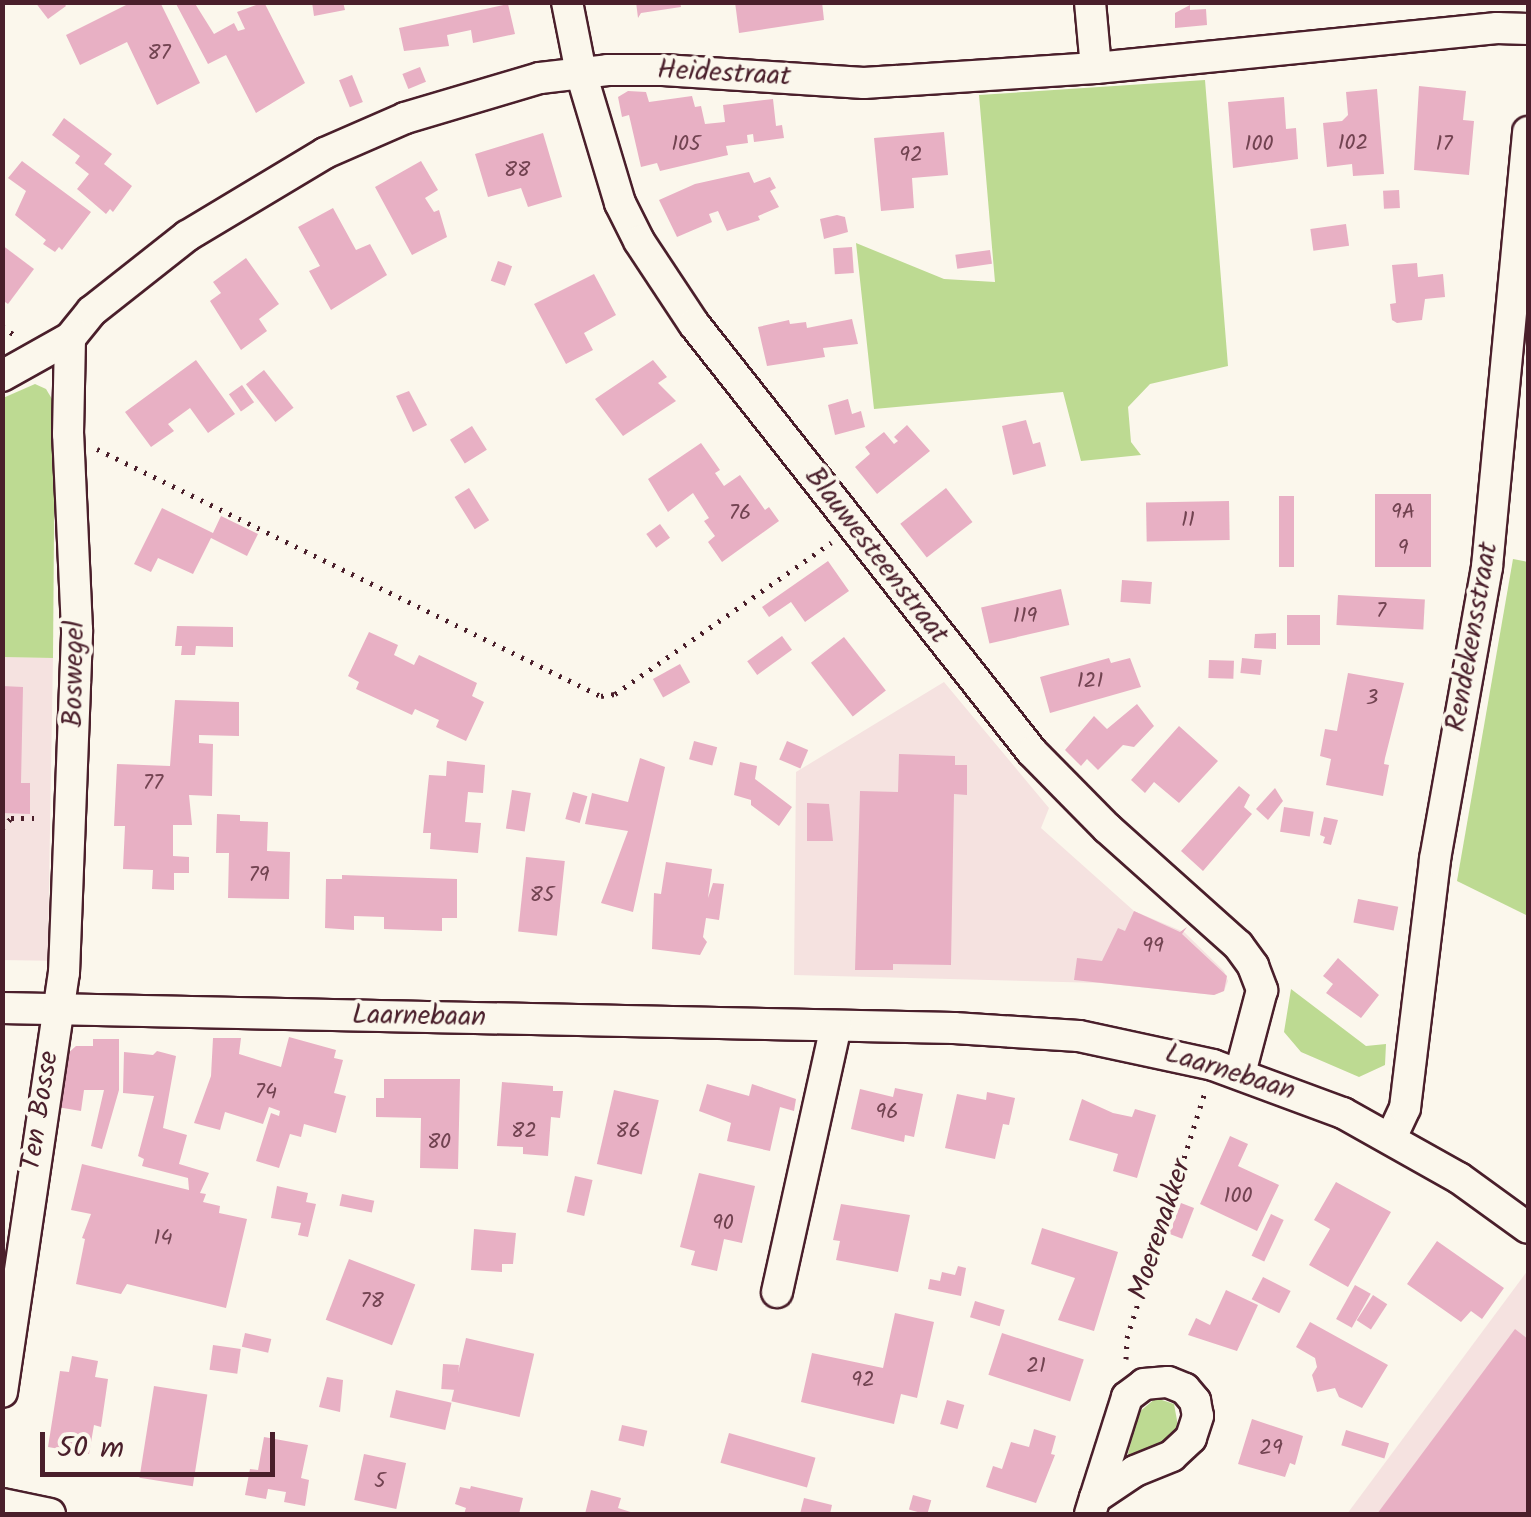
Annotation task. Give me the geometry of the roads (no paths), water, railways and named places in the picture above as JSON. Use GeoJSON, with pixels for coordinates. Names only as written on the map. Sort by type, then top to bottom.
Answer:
{"type":"FeatureCollection","features":[{"type":"Feature","properties":{"kind":"street","name":"Blauwesteenstraat"},"geometry":{"type":"LineString","coordinates":[[567,2],[581,73],[620,203],[639,241],[694,324],[1054,776],[1238,945],[1253,966],[1262,990],[1234,1062]]}},
{"type":"Feature","properties":{"kind":"street"},"geometry":{"type":"LineString","coordinates":[[1090,2],[1096,68]]}},
{"type":"Feature","properties":{"kind":"street","name":"Heidestraat"},"geometry":{"type":"LineString","coordinates":[[2,376],[70,338],[92,311],[187,236],[346,141],[405,118],[540,78],[662,70],[864,83],[1096,68],[1497,28],[1528,29]]}},
{"type":"Feature","properties":{"kind":"street","name":"Rendekensstraat"},"geometry":{"type":"LineString","coordinates":[[1391,1138],[1405,1108],[1435,859],[1487,566],[1528,132]]}},
{"type":"Feature","properties":{"kind":"street","name":"Boswegel"},"geometry":{"type":"LineString","coordinates":[[60,1010],[72,819],[77,630],[68,434],[70,338]]}},
{"type":"Feature","properties":{"kind":"street","name":"Laarnebaan"},"geometry":{"type":"LineString","coordinates":[[2,1008],[836,1026],[1080,1036],[1234,1062],[1391,1138],[1460,1178],[1528,1228]]}},
{"type":"Feature","properties":{"kind":"street","name":"Ten Bosse"},"geometry":{"type":"LineString","coordinates":[[2,1392],[31,1174],[60,1010]]}},
{"type":"Feature","properties":{"kind":"street"},"geometry":{"type":"LineString","coordinates":[[777,1292],[836,1026]]}},
{"type":"Feature","properties":{"kind":"street"},"geometry":{"type":"LineString","coordinates":[[1168,1382],[1185,1389],[1198,1416],[1191,1438],[1172,1456],[1136,1471],[1092,1506],[1127,1397],[1144,1384],[1168,1382]]}},
{"type":"Feature","properties":{"kind":"street"},"geometry":{"type":"LineString","coordinates":[[2,1504],[50,1514]]}}]}
